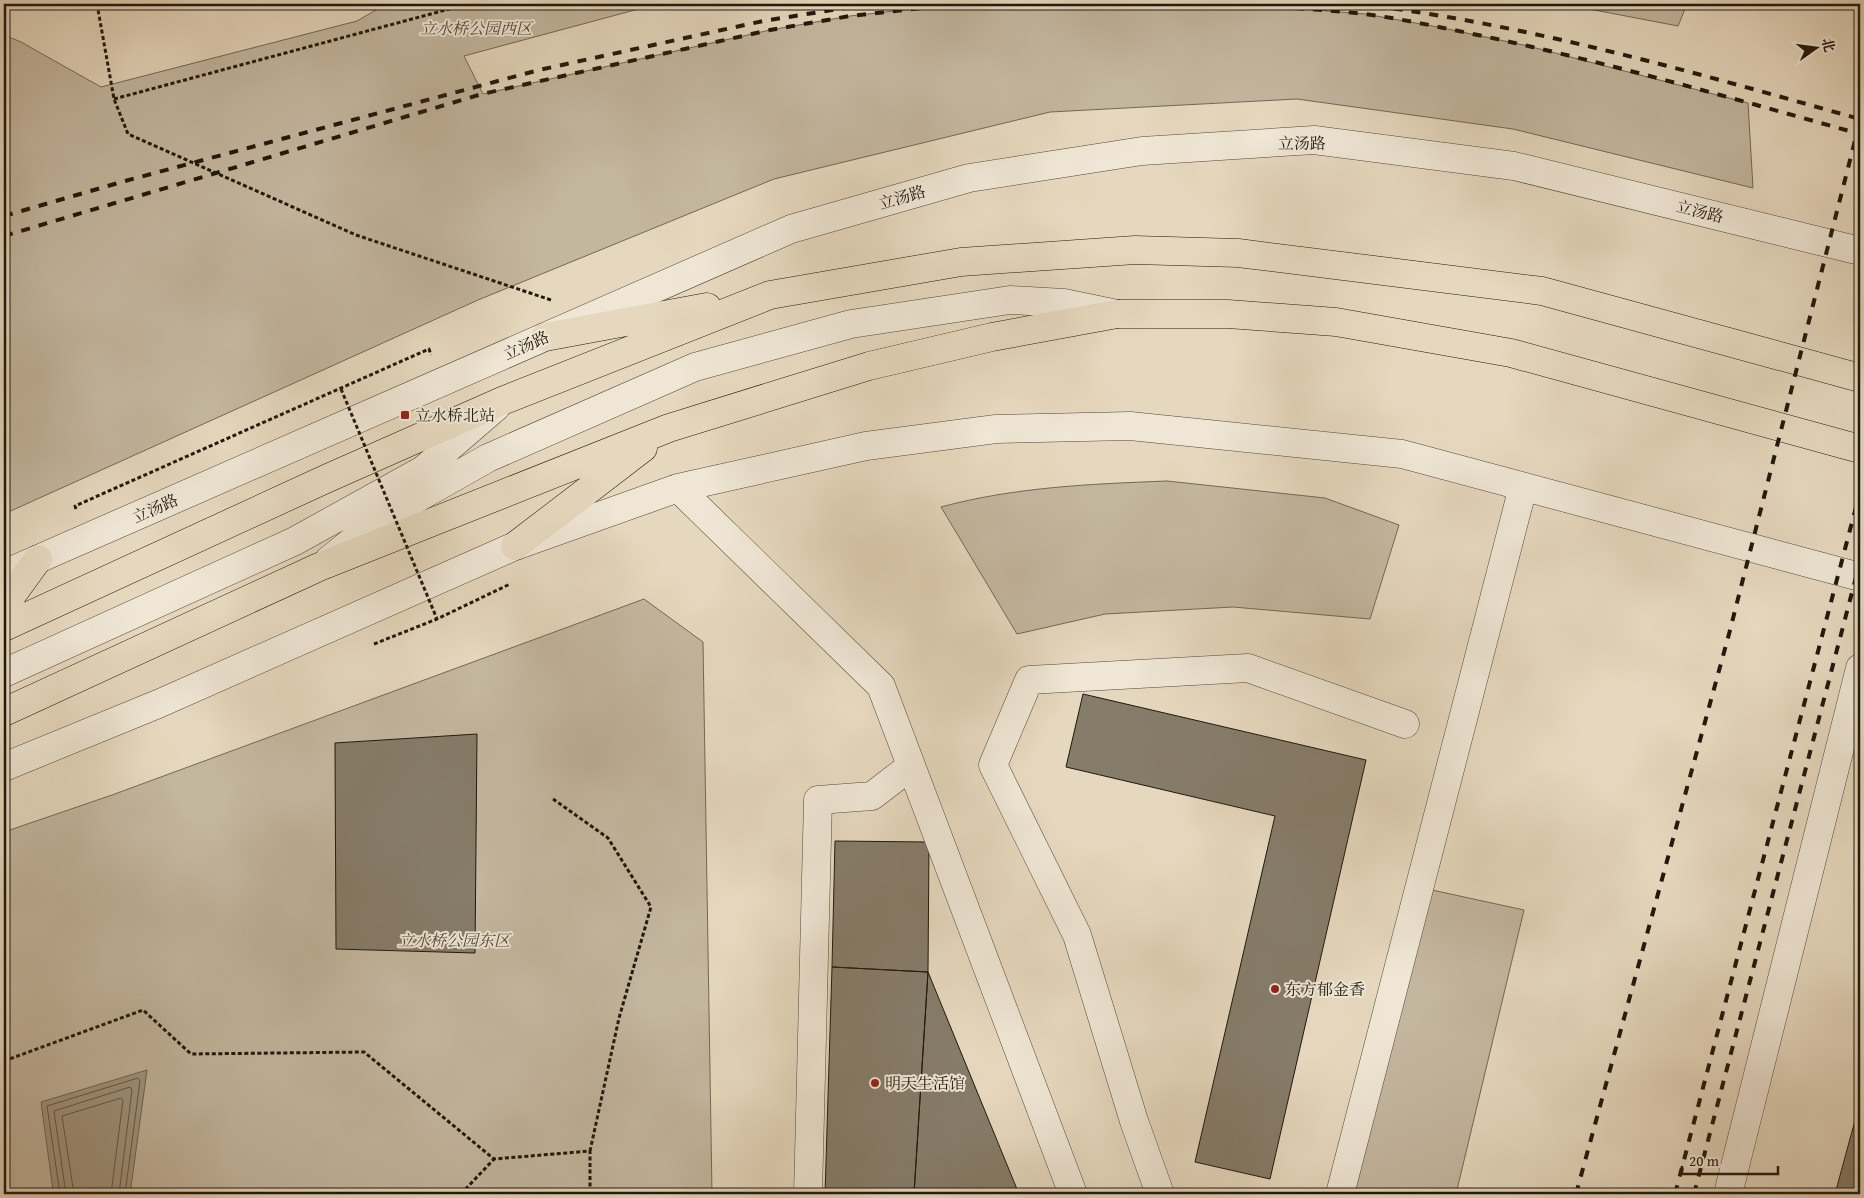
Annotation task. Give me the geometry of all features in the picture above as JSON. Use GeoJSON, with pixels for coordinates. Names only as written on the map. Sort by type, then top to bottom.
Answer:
{"type":"FeatureCollection","features":[{"type":"Feature","properties":{"kind":"main road"},"geometry":{"type":"LineString","coordinates":[[545,337],[960,262],[1135,250],[1238,253],[1542,290],[1860,378]]}},
{"type":"Feature","properties":{"kind":"main road"},"geometry":{"type":"LineString","coordinates":[[4,627],[328,478],[502,401],[770,295]]}},
{"type":"Feature","properties":{"kind":"main road"},"geometry":{"type":"LineString","coordinates":[[4,712],[320,567],[669,428],[869,366],[992,337],[1117,314],[1228,314],[1336,322],[1511,353],[1860,449]]}},
{"type":"Feature","properties":{"kind":"main road"},"geometry":{"type":"LineString","coordinates":[[515,546],[669,428]]}},
{"type":"Feature","properties":{"kind":"main road"},"geometry":{"type":"LineString","coordinates":[[4,606],[38,559]]}},
{"type":"Feature","properties":{"kind":"street","name":"立汤路"},"geometry":{"type":"LineString","coordinates":[[4,574],[791,229],[969,178],[1142,151],[1314,140],[1514,166],[1860,251]]}},
{"type":"Feature","properties":{"kind":"street"},"geometry":{"type":"LineString","coordinates":[[320,567],[355,539],[419,497],[488,458],[696,367],[851,324],[1010,300],[1064,303],[1117,314]]}},
{"type":"Feature","properties":{"kind":"street"},"geometry":{"type":"LineString","coordinates":[[4,673],[295,541],[423,470],[502,401]]}},
{"type":"Feature","properties":{"kind":"street"},"geometry":{"type":"LineString","coordinates":[[4,767],[158,704],[515,546],[678,488],[866,446],[996,429],[1130,426],[1402,454],[1860,577]]}},
{"type":"Feature","properties":{"kind":"street"},"geometry":{"type":"LineString","coordinates":[[1340,1194],[1523,487]]}},
{"type":"Feature","properties":{"kind":"street"},"geometry":{"type":"LineString","coordinates":[[678,488],[881,686],[1073,1194]]}},
{"type":"Feature","properties":{"kind":"street"},"geometry":{"type":"LineString","coordinates":[[1160,1194],[1134,1121],[1077,935],[993,765],[1029,680],[1248,668],[1404,724]]}},
{"type":"Feature","properties":{"kind":"street"},"geometry":{"type":"LineString","coordinates":[[1728,1194],[1860,668]]}},
{"type":"Feature","properties":{"kind":"street"},"geometry":{"type":"LineString","coordinates":[[808,1194],[818,800],[872,796],[911,766]]}},
{"type":"Feature","properties":{"kind":"path"},"geometry":{"type":"LineString","coordinates":[[97,4],[114,100],[128,134],[356,235],[594,316]]}},
{"type":"Feature","properties":{"kind":"path"},"geometry":{"type":"LineString","coordinates":[[114,100],[468,4]]}},
{"type":"Feature","properties":{"kind":"path"},"geometry":{"type":"LineString","coordinates":[[75,506],[429,350]]}},
{"type":"Feature","properties":{"kind":"path"},"geometry":{"type":"LineString","coordinates":[[341,389],[437,619],[514,582]]}},
{"type":"Feature","properties":{"kind":"path"},"geometry":{"type":"LineString","coordinates":[[553,799],[608,838],[651,907],[619,1018],[590,1151],[590,1194]]}},
{"type":"Feature","properties":{"kind":"path"},"geometry":{"type":"LineString","coordinates":[[4,1062],[142,1010],[191,1054],[364,1052],[494,1159]]}},
{"type":"Feature","properties":{"kind":"path"},"geometry":{"type":"LineString","coordinates":[[461,1194],[494,1159],[590,1151]]}},
{"type":"Feature","properties":{"kind":"green space","name":"立水桥公园西区"},"geometry":{"type":"Polygon","coordinates":[[[386,4],[657,4],[464,56],[483,94],[770,30],[850,16],[921,8],[1036,4],[1205,4],[1279,7],[1365,14],[1528,46],[1748,103],[1753,188],[1513,129],[1297,99],[1050,112],[774,179],[478,300],[4,514],[4,35],[21,42],[101,87],[357,21],[386,4]]]}},
{"type":"Feature","properties":{"kind":"green space"},"geometry":{"type":"Polygon","coordinates":[[[1563,4],[1687,4],[1678,26],[1563,4]]]}},
{"type":"Feature","properties":{"kind":"green space"},"geometry":{"type":"Polygon","coordinates":[[[1167,481],[1325,498],[1399,525],[1370,619],[1233,607],[1105,614],[1017,634],[941,507],[969,500],[1025,491],[1082,485],[1167,481]]]}},
{"type":"Feature","properties":{"kind":"green space","name":"立水桥公园东区"},"geometry":{"type":"Polygon","coordinates":[[[644,599],[703,642],[712,1194],[4,1194],[4,832],[112,795],[644,599]]]}},
{"type":"Feature","properties":{"kind":"green space"},"geometry":{"type":"Polygon","coordinates":[[[1432,890],[1524,910],[1456,1194],[1349,1194],[1432,890]]]}},
{"type":"Feature","properties":{"kind":"water"},"geometry":{"type":"Polygon","coordinates":[[[147,1070],[130,1194],[56,1194],[53,1190],[41,1102],[147,1070]]]}},
{"type":"Feature","properties":{"kind":"building","name":"东方郁金香"},"geometry":{"type":"Polygon","coordinates":[[[1083,694],[1366,760],[1270,1179],[1195,1162],[1275,816],[1066,767],[1083,694]]]}},
{"type":"Feature","properties":{"kind":"building"},"geometry":{"type":"Polygon","coordinates":[[[477,734],[475,953],[336,949],[335,743],[477,734]]]}},
{"type":"Feature","properties":{"kind":"building"},"geometry":{"type":"Polygon","coordinates":[[[835,841],[929,842],[928,972],[832,967],[835,841]]]}},
{"type":"Feature","properties":{"kind":"building","name":"明天生活馆"},"geometry":{"type":"Polygon","coordinates":[[[832,967],[928,972],[914,1194],[825,1194],[832,967]]]}},
{"type":"Feature","properties":{"kind":"building"},"geometry":{"type":"Polygon","coordinates":[[[928,972],[1019,1194],[914,1194],[928,972]]]}},
{"type":"Feature","properties":{"kind":"building"},"geometry":{"type":"Polygon","coordinates":[[[1860,1102],[1860,1194],[1835,1194],[1860,1102]]]}},
{"type":"Feature","properties":{"kind":"railway"},"geometry":{"type":"LineString","coordinates":[[4,216],[125,181],[539,70],[763,21],[870,4]]}},
{"type":"Feature","properties":{"kind":"railway"},"geometry":{"type":"LineString","coordinates":[[4,236],[482,94],[770,30],[850,16],[921,8],[1036,4]]}},
{"type":"Feature","properties":{"kind":"railway"},"geometry":{"type":"LineString","coordinates":[[1205,4],[1344,12],[1424,24],[1625,70],[1860,134]]}},
{"type":"Feature","properties":{"kind":"railway"},"geometry":{"type":"LineString","coordinates":[[1358,4],[1422,13],[1548,37],[1736,84],[1860,119]]}},
{"type":"Feature","properties":{"kind":"railway"},"geometry":{"type":"LineString","coordinates":[[1576,1194],[1729,634],[1860,121]]}},
{"type":"Feature","properties":{"kind":"railway"},"geometry":{"type":"LineString","coordinates":[[1675,1194],[1860,492]]}},
{"type":"Feature","properties":{"kind":"railway"},"geometry":{"type":"LineString","coordinates":[[1694,1194],[1860,562]]}},
{"type":"Feature","properties":{"kind":"place","name":"立水桥北站"},"geometry":{"type":"Point","coordinates":[405,415]}},
{"type":"Feature","properties":{"kind":"place","name":"东方郁金香"},"geometry":{"type":"Point","coordinates":[1275,989]}},
{"type":"Feature","properties":{"kind":"place","name":"明天生活馆"},"geometry":{"type":"Point","coordinates":[875,1083]}}]}
